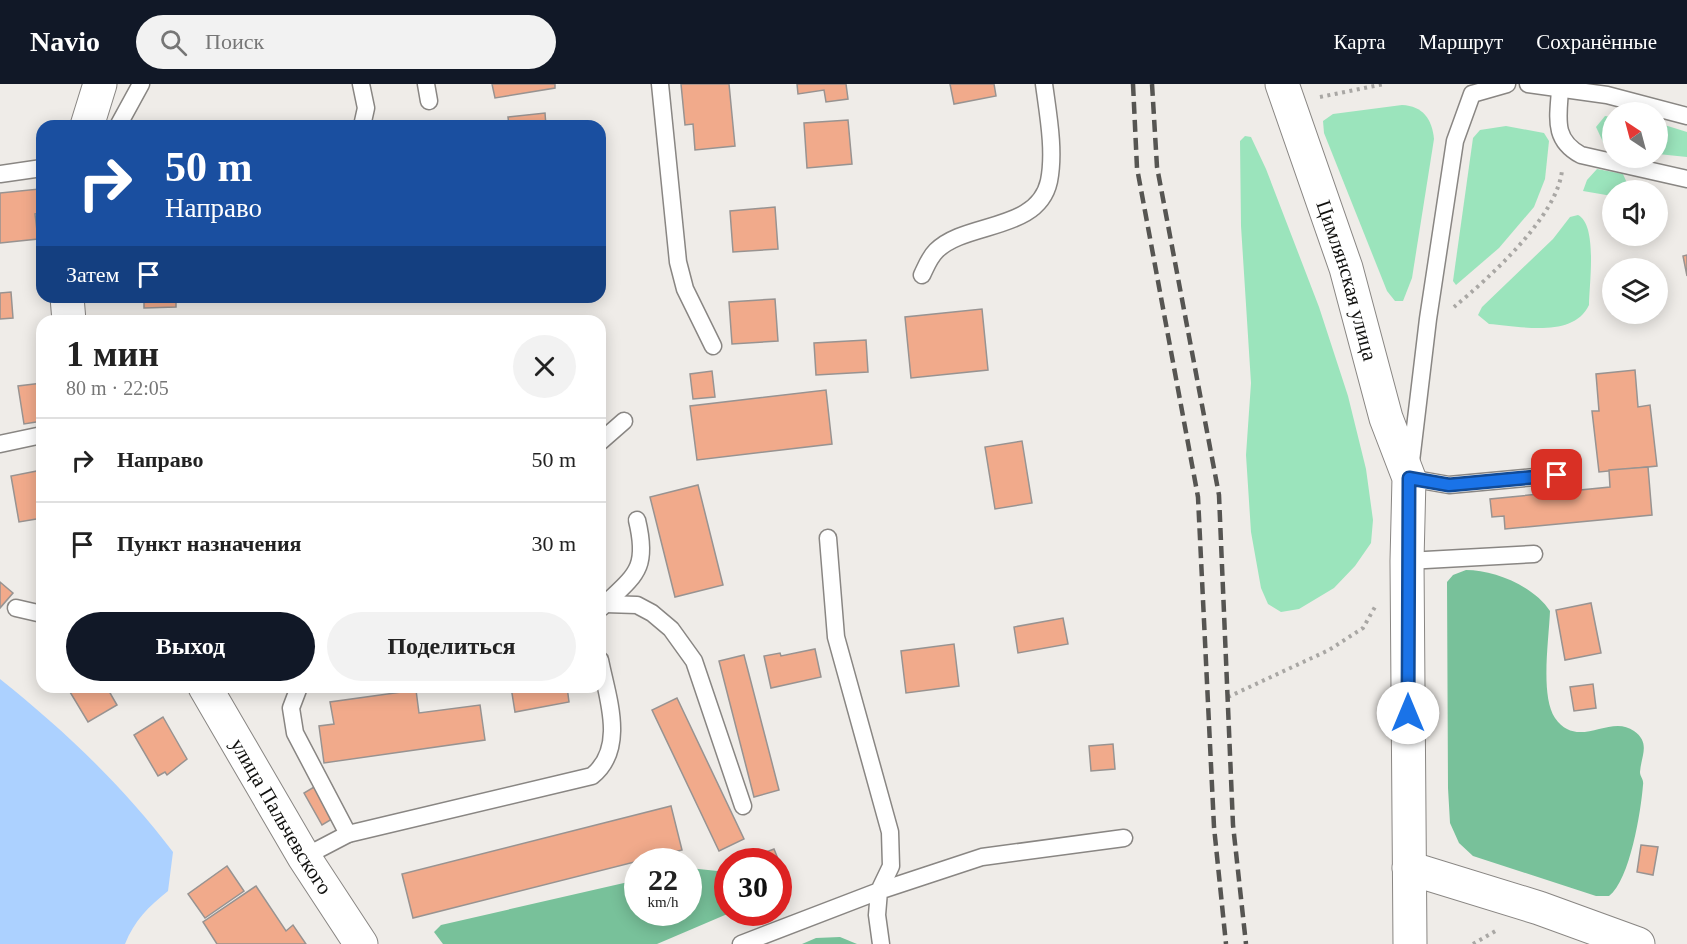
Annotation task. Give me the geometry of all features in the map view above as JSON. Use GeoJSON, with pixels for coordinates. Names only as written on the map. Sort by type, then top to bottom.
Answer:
{"type":"FeatureCollection","features":[{"type":"Feature","properties":{"kind":"street"},"geometry":{"type":"LineString","coordinates":[[89,120],[100,84]]}},
{"type":"Feature","properties":{"kind":"street","name":"Цимлянская улица"},"geometry":{"type":"LineString","coordinates":[[1287,95],[1346,268],[1386,418],[1409,478],[1407,570],[1410,944]]}},
{"type":"Feature","properties":{"kind":"street","name":"улица Пальчевского"},"geometry":{"type":"LineString","coordinates":[[208,693],[304,857],[361,944]]}},
{"type":"Feature","properties":{"kind":"street"},"geometry":{"type":"LineString","coordinates":[[1408,868],[1539,908],[1638,944]]}},
{"type":"Feature","properties":{"kind":"lane"},"geometry":{"type":"LineString","coordinates":[[121,120],[141,84]]}},
{"type":"Feature","properties":{"kind":"lane"},"geometry":{"type":"LineString","coordinates":[[361,84],[366,108],[363,120]]}},
{"type":"Feature","properties":{"kind":"lane"},"geometry":{"type":"LineString","coordinates":[[426,84],[429,101]]}},
{"type":"Feature","properties":{"kind":"lane"},"geometry":{"type":"LineString","coordinates":[[660,84],[678,262],[685,289],[713,346]]}},
{"type":"Feature","properties":{"kind":"lane"},"geometry":{"type":"LineString","coordinates":[[922,275],[930,258],[951,240],[1016,218],[1040,201],[1049,182],[1050,155],[1044,84]]}},
{"type":"Feature","properties":{"kind":"lane","name":"Цимлянская улица"},"geometry":{"type":"LineString","coordinates":[[1409,478],[1428,319],[1455,141],[1472,94],[1507,84]]}},
{"type":"Feature","properties":{"kind":"lane"},"geometry":{"type":"LineString","coordinates":[[1528,84],[1607,95],[1687,117]]}},
{"type":"Feature","properties":{"kind":"lane"},"geometry":{"type":"LineString","coordinates":[[1560,90],[1558,123],[1564,144],[1581,156],[1687,179]]}},
{"type":"Feature","properties":{"kind":"lane"},"geometry":{"type":"LineString","coordinates":[[0,174],[36,169]]}},
{"type":"Feature","properties":{"kind":"lane"},"geometry":{"type":"LineString","coordinates":[[606,437],[624,421]]}},
{"type":"Feature","properties":{"kind":"lane"},"geometry":{"type":"LineString","coordinates":[[0,444],[36,436]]}},
{"type":"Feature","properties":{"kind":"lane"},"geometry":{"type":"LineString","coordinates":[[1409,478],[1449,485],[1557,475]]}},
{"type":"Feature","properties":{"kind":"lane"},"geometry":{"type":"LineString","coordinates":[[606,601],[638,570],[643,554],[637,520]]}},
{"type":"Feature","properties":{"kind":"lane"},"geometry":{"type":"LineString","coordinates":[[828,538],[836,637],[890,832],[891,866],[879,891],[877,915],[881,944]]}},
{"type":"Feature","properties":{"kind":"lane"},"geometry":{"type":"LineString","coordinates":[[1407,570],[1534,554]]}},
{"type":"Feature","properties":{"kind":"lane"},"geometry":{"type":"LineString","coordinates":[[606,605],[638,605],[652,613],[671,629],[694,660],[743,806]]}},
{"type":"Feature","properties":{"kind":"lane"},"geometry":{"type":"LineString","coordinates":[[16,608],[36,613]]}},
{"type":"Feature","properties":{"kind":"lane"},"geometry":{"type":"LineString","coordinates":[[297,693],[291,708],[295,733],[348,834]]}},
{"type":"Feature","properties":{"kind":"lane"},"geometry":{"type":"LineString","coordinates":[[304,857],[348,834],[592,776],[601,769],[613,734],[606,693]]}},
{"type":"Feature","properties":{"kind":"lane"},"geometry":{"type":"LineString","coordinates":[[741,944],[879,891],[982,856],[1124,838]]}},
{"type":"Feature","properties":{"kind":"path"},"geometry":{"type":"LineString","coordinates":[[1287,95],[1293,103],[1384,84]]}},
{"type":"Feature","properties":{"kind":"path"},"geometry":{"type":"LineString","coordinates":[[1428,319],[1438,320],[1457,304],[1521,243],[1541,219],[1561,185],[1564,144]]}},
{"type":"Feature","properties":{"kind":"path"},"geometry":{"type":"LineString","coordinates":[[1228,697],[1338,644],[1363,628],[1383,592],[1407,570]]}},
{"type":"Feature","properties":{"kind":"green space"},"geometry":{"type":"Polygon","coordinates":[[[1402,105],[1416,108],[1425,115],[1431,125],[1434,139],[1412,278],[1403,301],[1395,301],[1387,291],[1324,133],[1323,121],[1333,114],[1402,105]]]}},
{"type":"Feature","properties":{"kind":"green space"},"geometry":{"type":"Polygon","coordinates":[[[1602,120],[1602,140],[1596,127],[1602,120]]]}},
{"type":"Feature","properties":{"kind":"green space"},"geometry":{"type":"Polygon","coordinates":[[[1506,126],[1544,133],[1549,141],[1545,179],[1534,207],[1499,248],[1456,285],[1453,281],[1473,138],[1480,130],[1506,126]]]}},
{"type":"Feature","properties":{"kind":"green space"},"geometry":{"type":"Polygon","coordinates":[[[1668,126],[1687,132],[1687,157],[1668,155],[1668,126]]]}},
{"type":"Feature","properties":{"kind":"green space"},"geometry":{"type":"Polygon","coordinates":[[[1245,136],[1251,137],[1266,169],[1319,307],[1348,396],[1366,469],[1373,520],[1371,543],[1355,566],[1334,588],[1299,609],[1281,612],[1268,604],[1261,588],[1251,532],[1246,455],[1251,383],[1241,226],[1240,141],[1245,136]]]}},
{"type":"Feature","properties":{"kind":"green space"},"geometry":{"type":"Polygon","coordinates":[[[1597,169],[1623,174],[1626,180],[1602,180],[1602,194],[1583,191],[1587,180],[1597,169]]]}},
{"type":"Feature","properties":{"kind":"green space"},"geometry":{"type":"Polygon","coordinates":[[[1578,215],[1588,230],[1591,256],[1589,305],[1581,316],[1571,323],[1530,328],[1489,324],[1478,315],[1482,307],[1553,239],[1570,217],[1578,215]]]}},
{"type":"Feature","properties":{"kind":"green space"},"geometry":{"type":"Polygon","coordinates":[[[1466,570],[1489,573],[1512,581],[1534,594],[1550,611],[1546,667],[1548,696],[1555,718],[1564,727],[1584,732],[1615,726],[1625,727],[1634,731],[1642,740],[1644,750],[1640,772],[1643,783],[1637,827],[1623,876],[1609,896],[1596,896],[1473,856],[1459,843],[1450,823],[1447,582],[1453,575],[1466,570]]]}},
{"type":"Feature","properties":{"kind":"green space"},"geometry":{"type":"Polygon","coordinates":[[[702,869],[714,871],[714,920],[702,925],[702,869]]]}},
{"type":"Feature","properties":{"kind":"green space"},"geometry":{"type":"Polygon","coordinates":[[[624,883],[624,926],[699,926],[657,944],[443,944],[434,932],[441,925],[624,883]]]}},
{"type":"Feature","properties":{"kind":"green space"},"geometry":{"type":"Polygon","coordinates":[[[840,937],[857,944],[802,944],[816,938],[840,937]]]}},
{"type":"Feature","properties":{"kind":"water"},"geometry":{"type":"Polygon","coordinates":[[[0,679],[47,718],[114,782],[173,852],[168,891],[143,914],[125,944],[0,944],[0,679]]]}},
{"type":"Feature","properties":{"kind":"building"},"geometry":{"type":"Polygon","coordinates":[[[492,84],[555,84],[555,88],[495,98],[492,84]]]}},
{"type":"Feature","properties":{"kind":"building"},"geometry":{"type":"Polygon","coordinates":[[[681,84],[729,84],[735,146],[695,150],[693,124],[685,125],[681,84]]]}},
{"type":"Feature","properties":{"kind":"building"},"geometry":{"type":"Polygon","coordinates":[[[797,84],[846,84],[848,99],[826,102],[824,90],[798,94],[797,84]]]}},
{"type":"Feature","properties":{"kind":"building"},"geometry":{"type":"Polygon","coordinates":[[[950,84],[994,84],[996,96],[954,104],[950,84]]]}},
{"type":"Feature","properties":{"kind":"building"},"geometry":{"type":"Polygon","coordinates":[[[545,113],[546,120],[508,120],[508,117],[545,113]]]}},
{"type":"Feature","properties":{"kind":"building"},"geometry":{"type":"Polygon","coordinates":[[[848,120],[852,164],[807,168],[804,123],[848,120]]]}},
{"type":"Feature","properties":{"kind":"building"},"geometry":{"type":"Polygon","coordinates":[[[36,189],[36,239],[0,243],[0,193],[36,189]]]}},
{"type":"Feature","properties":{"kind":"building"},"geometry":{"type":"Polygon","coordinates":[[[775,207],[778,249],[733,252],[730,211],[775,207]]]}},
{"type":"Feature","properties":{"kind":"building"},"geometry":{"type":"Polygon","coordinates":[[[1687,255],[1687,276],[1683,256],[1687,255]]]}},
{"type":"Feature","properties":{"kind":"building"},"geometry":{"type":"Polygon","coordinates":[[[11,292],[13,318],[0,319],[0,293],[11,292]]]}},
{"type":"Feature","properties":{"kind":"building"},"geometry":{"type":"Polygon","coordinates":[[[775,299],[778,341],[732,344],[729,302],[775,299]]]}},
{"type":"Feature","properties":{"kind":"building"},"geometry":{"type":"Polygon","coordinates":[[[144,303],[176,303],[176,307],[144,308],[144,303]]]}},
{"type":"Feature","properties":{"kind":"building"},"geometry":{"type":"Polygon","coordinates":[[[982,309],[988,370],[911,378],[905,317],[982,309]]]}},
{"type":"Feature","properties":{"kind":"building"},"geometry":{"type":"Polygon","coordinates":[[[866,340],[868,372],[816,375],[814,343],[866,340]]]}},
{"type":"Feature","properties":{"kind":"building"},"geometry":{"type":"Polygon","coordinates":[[[1635,370],[1638,407],[1650,405],[1657,466],[1599,472],[1592,411],[1599,411],[1596,374],[1635,370]]]}},
{"type":"Feature","properties":{"kind":"building"},"geometry":{"type":"Polygon","coordinates":[[[712,371],[715,397],[693,399],[690,374],[712,371]]]}},
{"type":"Feature","properties":{"kind":"building"},"geometry":{"type":"Polygon","coordinates":[[[36,384],[36,422],[24,424],[18,386],[36,384]]]}},
{"type":"Feature","properties":{"kind":"building"},"geometry":{"type":"Polygon","coordinates":[[[826,390],[832,444],[697,460],[690,406],[826,390]]]}},
{"type":"Feature","properties":{"kind":"building"},"geometry":{"type":"Polygon","coordinates":[[[1022,441],[1032,503],[995,509],[985,447],[1022,441]]]}},
{"type":"Feature","properties":{"kind":"building"},"geometry":{"type":"Polygon","coordinates":[[[1648,467],[1652,515],[1505,529],[1504,516],[1492,517],[1490,499],[1610,487],[1609,470],[1648,467]]]}},
{"type":"Feature","properties":{"kind":"building"},"geometry":{"type":"Polygon","coordinates":[[[36,471],[36,519],[19,522],[11,476],[36,471]]]}},
{"type":"Feature","properties":{"kind":"building"},"geometry":{"type":"Polygon","coordinates":[[[698,485],[723,585],[675,597],[650,497],[698,485]]]}},
{"type":"Feature","properties":{"kind":"building"},"geometry":{"type":"Polygon","coordinates":[[[0,582],[13,593],[0,608],[0,582]]]}},
{"type":"Feature","properties":{"kind":"building"},"geometry":{"type":"Polygon","coordinates":[[[1591,603],[1601,653],[1565,660],[1556,610],[1591,603]]]}},
{"type":"Feature","properties":{"kind":"building"},"geometry":{"type":"Polygon","coordinates":[[[1063,618],[1068,644],[1018,653],[1014,627],[1063,618]]]}},
{"type":"Feature","properties":{"kind":"building"},"geometry":{"type":"Polygon","coordinates":[[[954,644],[959,686],[906,693],[901,651],[954,644]]]}},
{"type":"Feature","properties":{"kind":"building"},"geometry":{"type":"Polygon","coordinates":[[[815,649],[821,677],[771,688],[764,656],[780,653],[781,656],[815,649]]]}},
{"type":"Feature","properties":{"kind":"building"},"geometry":{"type":"Polygon","coordinates":[[[744,655],[779,790],[754,797],[719,661],[744,655]]]}},
{"type":"Feature","properties":{"kind":"building"},"geometry":{"type":"Polygon","coordinates":[[[1593,684],[1596,708],[1574,711],[1570,687],[1593,684]]]}},
{"type":"Feature","properties":{"kind":"building"},"geometry":{"type":"Polygon","coordinates":[[[71,693],[110,693],[117,705],[88,722],[71,693]]]}},
{"type":"Feature","properties":{"kind":"building"},"geometry":{"type":"Polygon","coordinates":[[[394,693],[416,693],[419,713],[480,705],[485,740],[324,763],[319,726],[334,724],[330,702],[394,693]]]}},
{"type":"Feature","properties":{"kind":"building"},"geometry":{"type":"Polygon","coordinates":[[[512,693],[568,693],[569,702],[515,712],[512,693]]]}},
{"type":"Feature","properties":{"kind":"building"},"geometry":{"type":"Polygon","coordinates":[[[677,698],[744,839],[725,848],[718,848],[652,710],[677,698]]]}},
{"type":"Feature","properties":{"kind":"building"},"geometry":{"type":"Polygon","coordinates":[[[163,717],[187,759],[167,775],[165,772],[158,776],[134,735],[163,717]]]}},
{"type":"Feature","properties":{"kind":"building"},"geometry":{"type":"Polygon","coordinates":[[[1113,744],[1115,769],[1091,771],[1089,746],[1113,744]]]}},
{"type":"Feature","properties":{"kind":"building"},"geometry":{"type":"Polygon","coordinates":[[[314,787],[332,819],[322,825],[304,793],[314,787]]]}},
{"type":"Feature","properties":{"kind":"building"},"geometry":{"type":"Polygon","coordinates":[[[671,806],[682,848],[624,848],[624,865],[413,918],[402,874],[671,806]]]}},
{"type":"Feature","properties":{"kind":"building"},"geometry":{"type":"Polygon","coordinates":[[[1641,845],[1658,847],[1653,875],[1637,872],[1641,845]]]}},
{"type":"Feature","properties":{"kind":"building"},"geometry":{"type":"Polygon","coordinates":[[[227,866],[244,891],[205,918],[188,894],[227,866]]]}},
{"type":"Feature","properties":{"kind":"building"},"geometry":{"type":"Polygon","coordinates":[[[256,886],[286,931],[293,925],[306,944],[217,944],[203,922],[256,886]]]}},
{"type":"Feature","properties":{"kind":"railway"},"geometry":{"type":"LineString","coordinates":[[1133,84],[1137,168],[1198,497],[1214,827],[1226,944]]}},
{"type":"Feature","properties":{"kind":"railway"},"geometry":{"type":"LineString","coordinates":[[1152,84],[1157,167],[1219,495],[1233,825],[1246,944]]}},
{"type":"Feature","properties":{"kind":"route"},"geometry":{"type":"LineString","coordinates":[[1408,713],[1409,478],[1421,482],[1449,485],[1557,475]]}}]}
